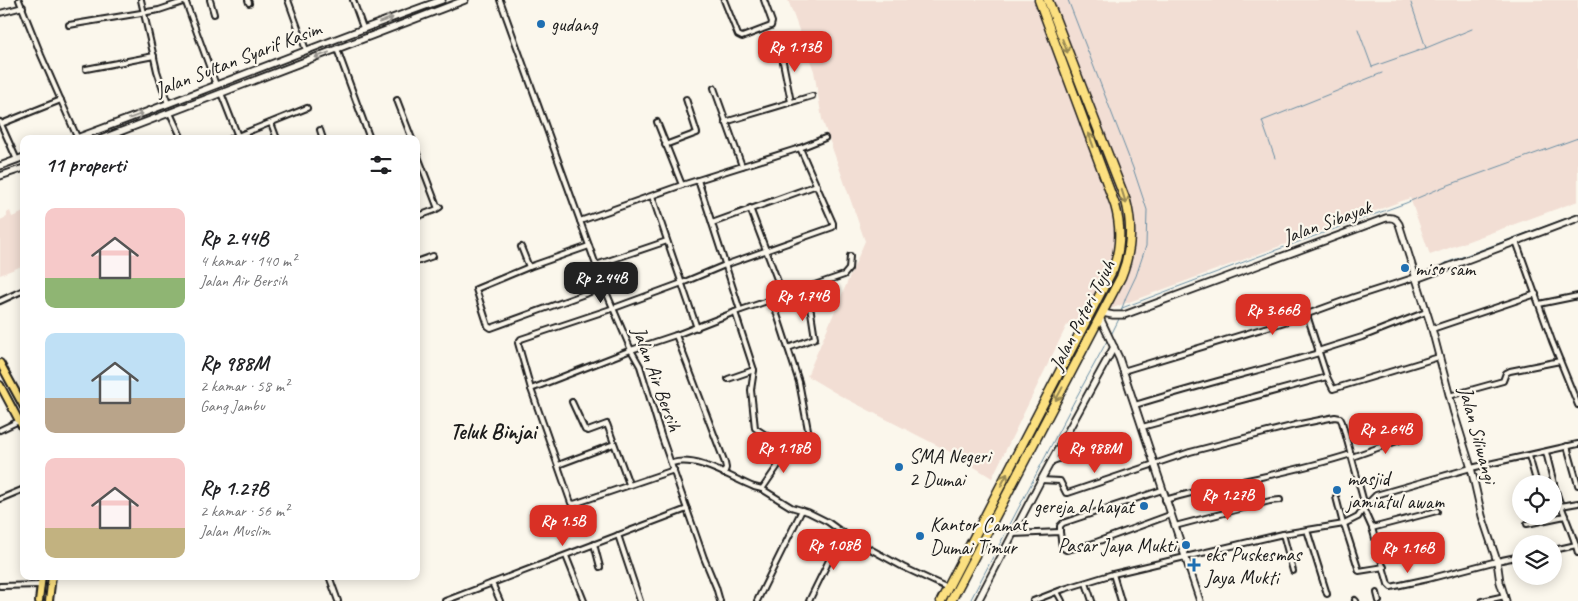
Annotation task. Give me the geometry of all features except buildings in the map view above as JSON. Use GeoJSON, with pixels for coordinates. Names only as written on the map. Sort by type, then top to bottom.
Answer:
{"type":"FeatureCollection","features":[{"type":"Feature","properties":{"kind":"highway","name":"Jalan Puteri Tujuh"},"geometry":{"type":"LineString","coordinates":[[950,601],[1122,277],[1129,256],[1130,219],[1123,192],[1039,0]]}},
{"type":"Feature","properties":{"kind":"highway","name":"Jalan Puteri Tujuh"},"geometry":{"type":"LineString","coordinates":[[941,601],[1116,260],[1119,236],[1117,213],[1048,0]]}},
{"type":"Feature","properties":{"kind":"main road"},"geometry":{"type":"LineString","coordinates":[[0,362],[20,392]]}},
{"type":"Feature","properties":{"kind":"main road"},"geometry":{"type":"LineString","coordinates":[[0,385],[3,399],[19,421]]}},
{"type":"Feature","properties":{"kind":"main road"},"geometry":{"type":"LineString","coordinates":[[39,601],[42,580]]}},
{"type":"Feature","properties":{"kind":"main road"},"geometry":{"type":"LineString","coordinates":[[49,601],[52,580]]}},
{"type":"Feature","properties":{"kind":"street"},"geometry":{"type":"LineString","coordinates":[[19,0],[40,55],[75,135]]}},
{"type":"Feature","properties":{"kind":"street"},"geometry":{"type":"LineString","coordinates":[[141,0],[157,71],[168,104]]}},
{"type":"Feature","properties":{"kind":"street"},"geometry":{"type":"LineString","coordinates":[[69,25],[143,11],[159,10],[185,0],[216,85]]}},
{"type":"Feature","properties":{"kind":"street"},"geometry":{"type":"LineString","coordinates":[[210,0],[214,14]]}},
{"type":"Feature","properties":{"kind":"street"},"geometry":{"type":"LineString","coordinates":[[288,0],[306,50]]}},
{"type":"Feature","properties":{"kind":"street"},"geometry":{"type":"LineString","coordinates":[[353,0],[363,28]]}},
{"type":"Feature","properties":{"kind":"street","name":"Jalan Sultan Syarif Kasim"},"geometry":{"type":"LineString","coordinates":[[84,135],[363,28],[442,0]]}},
{"type":"Feature","properties":{"kind":"street","name":"Jalan Sultan Syarif Kasim"},"geometry":{"type":"LineString","coordinates":[[112,135],[465,0]]}},
{"type":"Feature","properties":{"kind":"street","name":"Jalan Air Bersih"},"geometry":{"type":"LineString","coordinates":[[500,0],[604,287],[645,378],[646,388],[704,558],[716,587],[719,601]]}},
{"type":"Feature","properties":{"kind":"street"},"geometry":{"type":"LineString","coordinates":[[724,0],[738,35],[742,37],[772,26],[764,0]]}},
{"type":"Feature","properties":{"kind":"street"},"geometry":{"type":"LineString","coordinates":[[0,14],[23,7]]}},
{"type":"Feature","properties":{"kind":"street"},"geometry":{"type":"LineString","coordinates":[[780,47],[791,102]]}},
{"type":"Feature","properties":{"kind":"street"},"geometry":{"type":"LineString","coordinates":[[337,49],[369,135]]}},
{"type":"Feature","properties":{"kind":"street"},"geometry":{"type":"LineString","coordinates":[[86,69],[154,56]]}},
{"type":"Feature","properties":{"kind":"street"},"geometry":{"type":"LineString","coordinates":[[714,88],[742,166]]}},
{"type":"Feature","properties":{"kind":"street"},"geometry":{"type":"LineString","coordinates":[[221,93],[237,135]]}},
{"type":"Feature","properties":{"kind":"street"},"geometry":{"type":"LineString","coordinates":[[725,122],[812,96]]}},
{"type":"Feature","properties":{"kind":"street"},"geometry":{"type":"LineString","coordinates":[[666,145],[697,133],[686,99]]}},
{"type":"Feature","properties":{"kind":"street"},"geometry":{"type":"LineString","coordinates":[[17,160],[0,123],[61,100]]}},
{"type":"Feature","properties":{"kind":"street"},"geometry":{"type":"LineString","coordinates":[[397,100],[410,135]]}},
{"type":"Feature","properties":{"kind":"street"},"geometry":{"type":"LineString","coordinates":[[243,135],[307,108]]}},
{"type":"Feature","properties":{"kind":"street"},"geometry":{"type":"LineString","coordinates":[[170,113],[180,135]]}},
{"type":"Feature","properties":{"kind":"street"},"geometry":{"type":"LineString","coordinates":[[657,122],[682,185]]}},
{"type":"Feature","properties":{"kind":"street"},"geometry":{"type":"LineString","coordinates":[[271,124],[275,135]]}},
{"type":"Feature","properties":{"kind":"street"},"geometry":{"type":"LineString","coordinates":[[320,130],[322,135]]}},
{"type":"Feature","properties":{"kind":"street"},"geometry":{"type":"LineString","coordinates":[[580,221],[825,138]]}},
{"type":"Feature","properties":{"kind":"street"},"geometry":{"type":"LineString","coordinates":[[674,470],[572,504],[531,389],[518,344],[520,340],[614,308],[725,265],[834,226],[800,148]]}},
{"type":"Feature","properties":{"kind":"street"},"geometry":{"type":"LineString","coordinates":[[0,166],[20,159]]}},
{"type":"Feature","properties":{"kind":"street"},"geometry":{"type":"LineString","coordinates":[[420,160],[440,207],[420,216]]}},
{"type":"Feature","properties":{"kind":"street"},"geometry":{"type":"LineString","coordinates":[[0,176],[20,169]]}},
{"type":"Feature","properties":{"kind":"street"},"geometry":{"type":"LineString","coordinates":[[698,180],[740,310]]}},
{"type":"Feature","properties":{"kind":"street"},"geometry":{"type":"LineString","coordinates":[[712,223],[816,185]]}},
{"type":"Feature","properties":{"kind":"street"},"geometry":{"type":"LineString","coordinates":[[652,196],[697,328]]}},
{"type":"Feature","properties":{"kind":"street"},"geometry":{"type":"LineString","coordinates":[[750,208],[783,295]]}},
{"type":"Feature","properties":{"kind":"street","name":"Jalan Sibayak"},"geometry":{"type":"LineString","coordinates":[[1101,316],[1124,315],[1388,218],[1398,221],[1416,278]]}},
{"type":"Feature","properties":{"kind":"street"},"geometry":{"type":"LineString","coordinates":[[1123,371],[1307,315],[1354,297],[1416,278],[1578,218]]}},
{"type":"Feature","properties":{"kind":"street"},"geometry":{"type":"LineString","coordinates":[[596,264],[666,241]]}},
{"type":"Feature","properties":{"kind":"street"},"geometry":{"type":"LineString","coordinates":[[1516,241],[1578,405]]}},
{"type":"Feature","properties":{"kind":"street"},"geometry":{"type":"LineString","coordinates":[[589,246],[529,267],[476,289],[489,328],[604,287]]}},
{"type":"Feature","properties":{"kind":"street"},"geometry":{"type":"LineString","coordinates":[[521,247],[529,267]]}},
{"type":"Feature","properties":{"kind":"street"},"geometry":{"type":"LineString","coordinates":[[420,261],[433,256]]}},
{"type":"Feature","properties":{"kind":"street"},"geometry":{"type":"LineString","coordinates":[[531,389],[631,350],[676,336],[734,312],[846,274],[850,266],[850,256]]}},
{"type":"Feature","properties":{"kind":"street","name":"Jalan Siliwangi"},"geometry":{"type":"LineString","coordinates":[[1416,278],[1471,468],[1482,516],[1497,561],[1500,582],[1506,599]]}},
{"type":"Feature","properties":{"kind":"street"},"geometry":{"type":"LineString","coordinates":[[788,348],[815,338],[811,312],[802,288]]}},
{"type":"Feature","properties":{"kind":"street"},"geometry":{"type":"LineString","coordinates":[[0,301],[20,292]]}},
{"type":"Feature","properties":{"kind":"street"},"geometry":{"type":"LineString","coordinates":[[1432,329],[1536,294]]}},
{"type":"Feature","properties":{"kind":"street"},"geometry":{"type":"LineString","coordinates":[[1539,304],[1578,296]]}},
{"type":"Feature","properties":{"kind":"street"},"geometry":{"type":"LineString","coordinates":[[762,489],[790,448],[808,443],[809,439],[799,382],[772,300]]}},
{"type":"Feature","properties":{"kind":"street"},"geometry":{"type":"LineString","coordinates":[[734,312],[754,370],[750,390],[755,428],[790,448]]}},
{"type":"Feature","properties":{"kind":"street"},"geometry":{"type":"LineString","coordinates":[[1135,405],[1181,390],[1256,372],[1362,337],[1426,312]]}},
{"type":"Feature","properties":{"kind":"street"},"geometry":{"type":"LineString","coordinates":[[1307,315],[1331,388],[1335,389],[1439,357]]}},
{"type":"Feature","properties":{"kind":"street"},"geometry":{"type":"LineString","coordinates":[[1101,316],[1135,405],[1200,601]]}},
{"type":"Feature","properties":{"kind":"street"},"geometry":{"type":"LineString","coordinates":[[1095,326],[1110,339]]}},
{"type":"Feature","properties":{"kind":"street"},"geometry":{"type":"LineString","coordinates":[[676,336],[725,463],[724,474]]}},
{"type":"Feature","properties":{"kind":"street"},"geometry":{"type":"LineString","coordinates":[[978,601],[1041,480],[1053,461],[1110,339]]}},
{"type":"Feature","properties":{"kind":"street"},"geometry":{"type":"LineString","coordinates":[[1449,396],[1503,381],[1506,373],[1510,371],[1560,361]]}},
{"type":"Feature","properties":{"kind":"street"},"geometry":{"type":"LineString","coordinates":[[728,379],[754,370]]}},
{"type":"Feature","properties":{"kind":"street"},"geometry":{"type":"LineString","coordinates":[[1142,427],[1326,377]]}},
{"type":"Feature","properties":{"kind":"street"},"geometry":{"type":"LineString","coordinates":[[572,402],[585,430],[606,424],[629,484]]}},
{"type":"Feature","properties":{"kind":"street"},"geometry":{"type":"LineString","coordinates":[[1041,480],[1060,481],[1066,493],[1068,493],[1190,452],[1322,419],[1338,417],[1342,422],[1364,507],[1388,584],[1393,587],[1512,558]]}},
{"type":"Feature","properties":{"kind":"street"},"geometry":{"type":"LineString","coordinates":[[0,430],[19,421]]}},
{"type":"Feature","properties":{"kind":"street"},"geometry":{"type":"LineString","coordinates":[[1165,500],[1351,456],[1414,435]]}},
{"type":"Feature","properties":{"kind":"street"},"geometry":{"type":"LineString","coordinates":[[1053,461],[1110,440]]}},
{"type":"Feature","properties":{"kind":"street"},"geometry":{"type":"LineString","coordinates":[[558,465],[614,444]]}},
{"type":"Feature","properties":{"kind":"street"},"geometry":{"type":"LineString","coordinates":[[1033,601],[1113,574],[1184,556],[1282,534],[1343,524],[1358,517],[1370,500],[1376,496],[1471,468],[1578,444]]}},
{"type":"Feature","properties":{"kind":"street"},"geometry":{"type":"LineString","coordinates":[[1567,446],[1578,484]]}},
{"type":"Feature","properties":{"kind":"street"},"geometry":{"type":"LineString","coordinates":[[1546,452],[1552,475]]}},
{"type":"Feature","properties":{"kind":"street"},"geometry":{"type":"LineString","coordinates":[[1529,456],[1534,475]]}},
{"type":"Feature","properties":{"kind":"street"},"geometry":{"type":"LineString","coordinates":[[672,463],[679,461],[692,462],[762,489],[791,507],[802,510],[843,532],[850,538],[948,588]]}},
{"type":"Feature","properties":{"kind":"street"},"geometry":{"type":"LineString","coordinates":[[1162,490],[1063,523],[1060,526],[1063,549],[1073,549],[1092,544],[1170,515]]}},
{"type":"Feature","properties":{"kind":"street"},"geometry":{"type":"LineString","coordinates":[[0,499],[20,492]]}},
{"type":"Feature","properties":{"kind":"street"},"geometry":{"type":"LineString","coordinates":[[1336,497],[1359,571],[1384,567]]}},
{"type":"Feature","properties":{"kind":"street"},"geometry":{"type":"LineString","coordinates":[[1174,526],[1280,500]]}},
{"type":"Feature","properties":{"kind":"street"},"geometry":{"type":"LineString","coordinates":[[1562,506],[1578,502]]}},
{"type":"Feature","properties":{"kind":"street"},"geometry":{"type":"LineString","coordinates":[[1562,508],[1578,553]]}},
{"type":"Feature","properties":{"kind":"street"},"geometry":{"type":"LineString","coordinates":[[446,601],[458,599],[492,582],[566,556],[687,509]]}},
{"type":"Feature","properties":{"kind":"street"},"geometry":{"type":"LineString","coordinates":[[757,601],[802,510]]}},
{"type":"Feature","properties":{"kind":"street"},"geometry":{"type":"LineString","coordinates":[[1372,528],[1438,511]]}},
{"type":"Feature","properties":{"kind":"street"},"geometry":{"type":"LineString","coordinates":[[1307,530],[1326,594]]}},
{"type":"Feature","properties":{"kind":"street"},"geometry":{"type":"LineString","coordinates":[[809,601],[843,532]]}},
{"type":"Feature","properties":{"kind":"street"},"geometry":{"type":"LineString","coordinates":[[1013,534],[1060,532]]}},
{"type":"Feature","properties":{"kind":"street"},"geometry":{"type":"LineString","coordinates":[[1572,533],[1578,532]]}},
{"type":"Feature","properties":{"kind":"street"},"geometry":{"type":"LineString","coordinates":[[1282,534],[1293,571]]}},
{"type":"Feature","properties":{"kind":"street"},"geometry":{"type":"LineString","coordinates":[[618,535],[640,601]]}},
{"type":"Feature","properties":{"kind":"street"},"geometry":{"type":"LineString","coordinates":[[594,544],[600,567]]}},
{"type":"Feature","properties":{"kind":"street"},"geometry":{"type":"LineString","coordinates":[[1562,548],[1576,545]]}},
{"type":"Feature","properties":{"kind":"street"},"geometry":{"type":"LineString","coordinates":[[566,556],[584,601]]}},
{"type":"Feature","properties":{"kind":"street"},"geometry":{"type":"LineString","coordinates":[[1113,574],[1121,601]]}},
{"type":"Feature","properties":{"kind":"street"},"geometry":{"type":"LineString","coordinates":[[330,580],[338,601]]}},
{"type":"Feature","properties":{"kind":"street"},"geometry":{"type":"LineString","coordinates":[[492,582],[500,601]]}},
{"type":"Feature","properties":{"kind":"street"},"geometry":{"type":"LineString","coordinates":[[1086,583],[1092,601]]}},
{"type":"Feature","properties":{"kind":"street"},"geometry":{"type":"LineString","coordinates":[[0,586],[41,585]]}},
{"type":"Feature","properties":{"kind":"street"},"geometry":{"type":"LineString","coordinates":[[1057,592],[1062,601]]}},
{"type":"Feature","properties":{"kind":"street"},"geometry":{"type":"LineString","coordinates":[[1377,594],[1379,601]]}},
{"type":"Feature","properties":{"kind":"street"},"geometry":{"type":"LineString","coordinates":[[1482,601],[1506,599]]}},
{"type":"Feature","properties":{"kind":"shaded area"},"geometry":{"type":"Polygon","coordinates":[[[788,0],[1578,0],[1578,201],[1430,255],[1410,198],[1067,325],[992,478],[950,452],[839,395],[807,376],[865,241],[822,119],[814,71],[788,0]]]}},
{"type":"Feature","properties":{"kind":"shaded area"},"geometry":{"type":"Polygon","coordinates":[[[10,211],[12,217],[20,214],[20,267],[0,275],[0,220],[7,217],[7,213],[10,211]]]}},
{"type":"Feature","properties":{"kind":"waterway"},"geometry":{"type":"LineString","coordinates":[[1068,0],[1133,168],[1147,210],[1146,246],[1121,311]]}},
{"type":"Feature","properties":{"kind":"waterway"},"geometry":{"type":"LineString","coordinates":[[1411,3],[1426,48],[1472,29]]}},
{"type":"Feature","properties":{"kind":"waterway"},"geometry":{"type":"LineString","coordinates":[[1358,29],[1372,67],[1426,48]]}},
{"type":"Feature","properties":{"kind":"waterway"},"geometry":{"type":"LineString","coordinates":[[1275,158],[1262,121],[1382,73]]}},
{"type":"Feature","properties":{"kind":"waterway"},"geometry":{"type":"LineString","coordinates":[[1122,308],[1578,138]]}},
{"type":"Feature","properties":{"kind":"waterway"},"geometry":{"type":"LineString","coordinates":[[1443,264],[1578,214]]}},
{"type":"Feature","properties":{"kind":"waterway"},"geometry":{"type":"LineString","coordinates":[[1111,335],[1119,319]]}},
{"type":"Feature","properties":{"kind":"waterway"},"geometry":{"type":"LineString","coordinates":[[970,601],[1107,341]]}},
{"type":"Feature","properties":{"kind":"place","name":"gudang"},"geometry":{"type":"Point","coordinates":[541,24]}},
{"type":"Feature","properties":{"kind":"place","name":"miso sam"},"geometry":{"type":"Point","coordinates":[1405,268]}},
{"type":"Feature","properties":{"kind":"place","name":"SMA Negeri 2 Dumai"},"geometry":{"type":"Point","coordinates":[899,467]}},
{"type":"Feature","properties":{"kind":"place","name":"masjid jamiatul awam"},"geometry":{"type":"Point","coordinates":[1337,490]}},
{"type":"Feature","properties":{"kind":"place","name":"gereja al hayat"},"geometry":{"type":"Point","coordinates":[1144,506]}},
{"type":"Feature","properties":{"kind":"place","name":"Kantor Camat Dumai Timur"},"geometry":{"type":"Point","coordinates":[920,536]}},
{"type":"Feature","properties":{"kind":"place","name":"Pasar Jaya Mukti"},"geometry":{"type":"Point","coordinates":[1186,545]}},
{"type":"Feature","properties":{"kind":"place","name":"eks Puskesmas Jaya Mukti"},"geometry":{"type":"Point","coordinates":[1194,565]}},
{"type":"Feature","properties":{"kind":"district","name":"Teluk Binjai"},"geometry":{"type":"Point","coordinates":[493,432]}}]}
